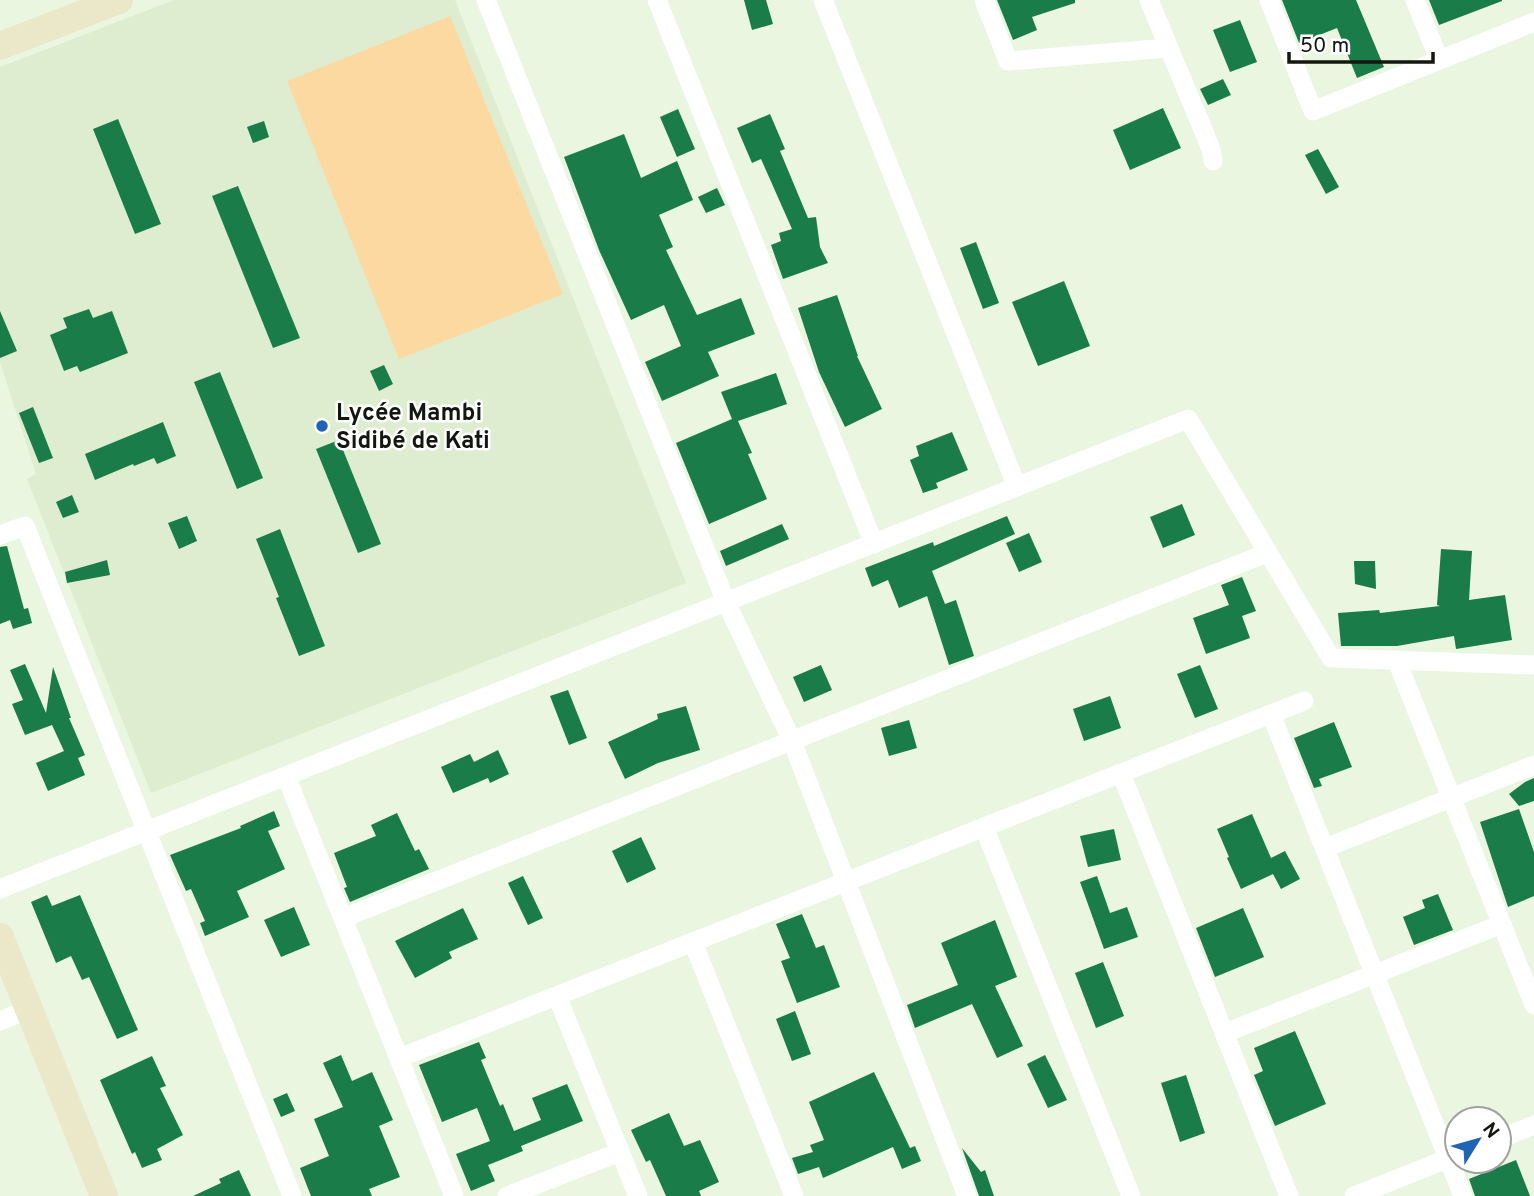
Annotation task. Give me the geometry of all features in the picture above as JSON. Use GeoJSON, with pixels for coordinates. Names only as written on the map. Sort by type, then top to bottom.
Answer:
{"type":"FeatureCollection","features":[{"type":"Feature","properties":{"kind":"main road"},"geometry":{"type":"LineString","coordinates":[[0,46],[119,0]]}},
{"type":"Feature","properties":{"kind":"main road"},"geometry":{"type":"LineString","coordinates":[[0,936],[104,1196]]}},
{"type":"Feature","properties":{"kind":"street"},"geometry":{"type":"LineString","coordinates":[[486,0],[727,602],[792,741],[967,1196]]}},
{"type":"Feature","properties":{"kind":"street"},"geometry":{"type":"LineString","coordinates":[[657,0],[874,544]]}},
{"type":"Feature","properties":{"kind":"street"},"geometry":{"type":"LineString","coordinates":[[823,0],[1017,487]]}},
{"type":"Feature","properties":{"kind":"street"},"geometry":{"type":"LineString","coordinates":[[984,0],[1008,61],[1168,48]]}},
{"type":"Feature","properties":{"kind":"street"},"geometry":{"type":"LineString","coordinates":[[1149,0],[1211,149],[1213,161]]}},
{"type":"Feature","properties":{"kind":"street"},"geometry":{"type":"LineString","coordinates":[[1269,0],[1313,111],[1534,22]]}},
{"type":"Feature","properties":{"kind":"street"},"geometry":{"type":"LineString","coordinates":[[1415,0],[1439,60]]}},
{"type":"Feature","properties":{"kind":"street"},"geometry":{"type":"LineString","coordinates":[[0,889],[1188,419],[1331,658],[1534,665]]}},
{"type":"Feature","properties":{"kind":"street"},"geometry":{"type":"LineString","coordinates":[[0,535],[24,526],[292,1196]]}},
{"type":"Feature","properties":{"kind":"street"},"geometry":{"type":"LineString","coordinates":[[343,918],[1267,553]]}},
{"type":"Feature","properties":{"kind":"street"},"geometry":{"type":"LineString","coordinates":[[1397,661],[1534,1005]]}},
{"type":"Feature","properties":{"kind":"street"},"geometry":{"type":"LineString","coordinates":[[399,1058],[1304,701]]}},
{"type":"Feature","properties":{"kind":"street"},"geometry":{"type":"LineString","coordinates":[[1271,714],[1375,974],[1443,1134]]}},
{"type":"Feature","properties":{"kind":"street"},"geometry":{"type":"LineString","coordinates":[[1325,848],[1534,765]]}},
{"type":"Feature","properties":{"kind":"street"},"geometry":{"type":"LineString","coordinates":[[1121,773],[1289,1196]]}},
{"type":"Feature","properties":{"kind":"street"},"geometry":{"type":"LineString","coordinates":[[286,776],[454,1196]]}},
{"type":"Feature","properties":{"kind":"street"},"geometry":{"type":"LineString","coordinates":[[984,827],[1131,1196]]}},
{"type":"Feature","properties":{"kind":"street"},"geometry":{"type":"LineString","coordinates":[[1224,1033],[1502,924]]}},
{"type":"Feature","properties":{"kind":"street"},"geometry":{"type":"LineString","coordinates":[[693,942],[794,1196]]}},
{"type":"Feature","properties":{"kind":"street"},"geometry":{"type":"LineString","coordinates":[[557,996],[638,1196]]}},
{"type":"Feature","properties":{"kind":"street"},"geometry":{"type":"LineString","coordinates":[[0,1021],[29,1009]]}},
{"type":"Feature","properties":{"kind":"street"},"geometry":{"type":"LineString","coordinates":[[1513,1133],[1534,1125]]}},
{"type":"Feature","properties":{"kind":"street"},"geometry":{"type":"LineString","coordinates":[[507,1196],[620,1152]]}},
{"type":"Feature","properties":{"kind":"street"},"geometry":{"type":"LineString","coordinates":[[1354,1196],[1443,1161]]}},
{"type":"Feature","properties":{"kind":"street"},"geometry":{"type":"LineString","coordinates":[[1458,1175],[1463,1196]]}},
{"type":"Feature","properties":{"kind":"shaded area","name":"Lycée Mambi Sidibé de Kati"},"geometry":{"type":"Polygon","coordinates":[[[174,0],[455,0],[686,583],[151,793],[27,479],[36,474],[0,362],[0,67],[174,0]]]}},
{"type":"Feature","properties":{"kind":"shaded area"},"geometry":{"type":"Polygon","coordinates":[[[450,16],[563,294],[399,359],[287,81],[450,16]]]}},
{"type":"Feature","properties":{"kind":"building"},"geometry":{"type":"Polygon","coordinates":[[[744,0],[766,0],[773,24],[752,30],[744,0]]]}},
{"type":"Feature","properties":{"kind":"building"},"geometry":{"type":"Polygon","coordinates":[[[997,0],[1075,0],[1075,3],[1032,17],[1037,30],[1013,40],[997,0]]]}},
{"type":"Feature","properties":{"kind":"building"},"geometry":{"type":"Polygon","coordinates":[[[1282,0],[1356,0],[1384,67],[1357,78],[1337,28],[1299,43],[1282,0]]]}},
{"type":"Feature","properties":{"kind":"building"},"geometry":{"type":"Polygon","coordinates":[[[1429,0],[1502,0],[1502,1],[1439,25],[1429,0]]]}},
{"type":"Feature","properties":{"kind":"building"},"geometry":{"type":"Polygon","coordinates":[[[1240,20],[1257,62],[1230,72],[1213,30],[1240,20]]]}},
{"type":"Feature","properties":{"kind":"building"},"geometry":{"type":"Polygon","coordinates":[[[1223,79],[1231,95],[1208,105],[1200,89],[1223,79]]]}},
{"type":"Feature","properties":{"kind":"building"},"geometry":{"type":"Polygon","coordinates":[[[1163,108],[1181,148],[1130,170],[1113,130],[1163,108]]]}},
{"type":"Feature","properties":{"kind":"building"},"geometry":{"type":"Polygon","coordinates":[[[678,109],[695,149],[677,157],[660,117],[678,109]]]}},
{"type":"Feature","properties":{"kind":"building"},"geometry":{"type":"Polygon","coordinates":[[[770,114],[785,149],[780,151],[808,218],[816,217],[820,247],[828,263],[783,279],[771,245],[781,241],[779,233],[792,229],[761,159],[752,163],[737,128],[770,114]]]}},
{"type":"Feature","properties":{"kind":"building"},"geometry":{"type":"Polygon","coordinates":[[[118,119],[161,224],[135,234],[93,129],[118,119]]]}},
{"type":"Feature","properties":{"kind":"building"},"geometry":{"type":"Polygon","coordinates":[[[264,121],[269,137],[253,143],[247,127],[264,121]]]}},
{"type":"Feature","properties":{"kind":"building"},"geometry":{"type":"Polygon","coordinates":[[[624,134],[641,178],[677,161],[693,200],[659,215],[673,247],[666,250],[697,315],[741,298],[755,334],[708,352],[719,376],[662,401],[645,362],[681,346],[664,305],[631,320],[599,250],[564,157],[624,134]]]}},
{"type":"Feature","properties":{"kind":"building"},"geometry":{"type":"Polygon","coordinates":[[[1318,149],[1339,187],[1326,194],[1305,155],[1318,149]]]}},
{"type":"Feature","properties":{"kind":"building"},"geometry":{"type":"Polygon","coordinates":[[[238,186],[300,338],[273,348],[212,196],[238,186]]]}},
{"type":"Feature","properties":{"kind":"building"},"geometry":{"type":"Polygon","coordinates":[[[717,188],[725,205],[706,213],[698,197],[717,188]]]}},
{"type":"Feature","properties":{"kind":"building"},"geometry":{"type":"Polygon","coordinates":[[[976,242],[999,303],[983,309],[960,248],[976,242]]]}},
{"type":"Feature","properties":{"kind":"building"},"geometry":{"type":"Polygon","coordinates":[[[1064,281],[1090,346],[1038,366],[1012,302],[1064,281]]]}},
{"type":"Feature","properties":{"kind":"building"},"geometry":{"type":"Polygon","coordinates":[[[837,295],[857,356],[882,409],[845,427],[819,372],[798,308],[837,295]]]}},
{"type":"Feature","properties":{"kind":"building"},"geometry":{"type":"Polygon","coordinates":[[[89,309],[93,318],[112,311],[128,353],[80,372],[77,366],[64,371],[50,335],[67,328],[63,318],[89,309]]]}},
{"type":"Feature","properties":{"kind":"building"},"geometry":{"type":"Polygon","coordinates":[[[0,311],[17,351],[0,358],[0,311]]]}},
{"type":"Feature","properties":{"kind":"building"},"geometry":{"type":"Polygon","coordinates":[[[384,365],[393,384],[379,391],[370,371],[384,365]]]}},
{"type":"Feature","properties":{"kind":"building"},"geometry":{"type":"Polygon","coordinates":[[[220,372],[263,478],[237,489],[194,382],[220,372]]]}},
{"type":"Feature","properties":{"kind":"building"},"geometry":{"type":"Polygon","coordinates":[[[776,373],[787,404],[738,421],[752,453],[748,454],[767,499],[709,524],[676,443],[732,419],[721,392],[776,373]]]}},
{"type":"Feature","properties":{"kind":"building"},"geometry":{"type":"Polygon","coordinates":[[[33,407],[53,458],[39,463],[19,413],[33,407]]]}},
{"type":"Feature","properties":{"kind":"building"},"geometry":{"type":"Polygon","coordinates":[[[163,422],[176,456],[157,464],[154,458],[134,466],[133,464],[95,480],[85,454],[163,422]]]}},
{"type":"Feature","properties":{"kind":"building"},"geometry":{"type":"Polygon","coordinates":[[[952,432],[968,470],[936,483],[938,488],[923,493],[910,460],[919,456],[916,446],[952,432]]]}},
{"type":"Feature","properties":{"kind":"building"},"geometry":{"type":"Polygon","coordinates":[[[339,440],[381,544],[358,553],[316,449],[339,440]]]}},
{"type":"Feature","properties":{"kind":"building"},"geometry":{"type":"Polygon","coordinates":[[[72,495],[79,512],[63,518],[56,502],[72,495]]]}},
{"type":"Feature","properties":{"kind":"building"},"geometry":{"type":"Polygon","coordinates":[[[1182,504],[1195,535],[1163,548],[1150,517],[1182,504]]]}},
{"type":"Feature","properties":{"kind":"building"},"geometry":{"type":"Polygon","coordinates":[[[187,516],[197,541],[179,549],[168,523],[187,516]]]}},
{"type":"Feature","properties":{"kind":"building"},"geometry":{"type":"Polygon","coordinates":[[[1007,516],[1015,534],[932,571],[945,604],[956,600],[974,656],[949,665],[927,596],[899,608],[888,580],[872,587],[865,568],[933,542],[934,546],[1007,516]]]}},
{"type":"Feature","properties":{"kind":"building"},"geometry":{"type":"Polygon","coordinates":[[[782,524],[789,539],[726,566],[720,551],[782,524]]]}},
{"type":"Feature","properties":{"kind":"building"},"geometry":{"type":"Polygon","coordinates":[[[280,529],[325,646],[299,656],[256,539],[280,529]]]}},
{"type":"Feature","properties":{"kind":"building"},"geometry":{"type":"Polygon","coordinates":[[[1029,533],[1042,562],[1019,572],[1006,543],[1029,533]]]}},
{"type":"Feature","properties":{"kind":"building"},"geometry":{"type":"Polygon","coordinates":[[[7,546],[24,609],[28,608],[32,623],[13,629],[10,620],[0,624],[0,547],[7,546]]]}},
{"type":"Feature","properties":{"kind":"building"},"geometry":{"type":"Polygon","coordinates":[[[1441,549],[1472,551],[1469,600],[1505,595],[1512,640],[1456,649],[1454,636],[1397,646],[1341,646],[1338,613],[1379,610],[1380,613],[1440,606],[1437,605],[1441,549]]]}},
{"type":"Feature","properties":{"kind":"building"},"geometry":{"type":"Polygon","coordinates":[[[107,560],[110,575],[67,583],[65,572],[107,560]]]}},
{"type":"Feature","properties":{"kind":"building"},"geometry":{"type":"Polygon","coordinates":[[[1354,561],[1375,561],[1376,589],[1355,584],[1354,561]]]}},
{"type":"Feature","properties":{"kind":"building"},"geometry":{"type":"Polygon","coordinates":[[[1242,577],[1256,611],[1242,616],[1250,638],[1206,654],[1193,618],[1229,605],[1221,585],[1242,577]]]}},
{"type":"Feature","properties":{"kind":"building"},"geometry":{"type":"Polygon","coordinates":[[[25,664],[46,713],[53,667],[69,718],[85,755],[78,758],[85,775],[48,791],[36,763],[64,751],[52,725],[25,735],[12,704],[23,700],[10,670],[25,664]]]}},
{"type":"Feature","properties":{"kind":"building"},"geometry":{"type":"Polygon","coordinates":[[[821,665],[832,690],[804,702],[793,677],[821,665]]]}},
{"type":"Feature","properties":{"kind":"building"},"geometry":{"type":"Polygon","coordinates":[[[1200,665],[1218,709],[1195,718],[1177,674],[1200,665]]]}},
{"type":"Feature","properties":{"kind":"building"},"geometry":{"type":"Polygon","coordinates":[[[568,690],[587,738],[569,745],[550,696],[568,690]]]}},
{"type":"Feature","properties":{"kind":"building"},"geometry":{"type":"Polygon","coordinates":[[[1110,696],[1121,728],[1084,741],[1073,709],[1110,696]]]}},
{"type":"Feature","properties":{"kind":"building"},"geometry":{"type":"Polygon","coordinates":[[[686,706],[700,750],[658,763],[625,779],[608,742],[658,719],[657,714],[686,706]]]}},
{"type":"Feature","properties":{"kind":"building"},"geometry":{"type":"Polygon","coordinates":[[[909,720],[917,748],[889,756],[881,728],[909,720]]]}},
{"type":"Feature","properties":{"kind":"building"},"geometry":{"type":"Polygon","coordinates":[[[1334,722],[1352,767],[1319,779],[1322,786],[1314,788],[1294,738],[1334,722]]]}},
{"type":"Feature","properties":{"kind":"building"},"geometry":{"type":"Polygon","coordinates":[[[498,750],[509,774],[490,783],[488,778],[453,793],[441,767],[470,754],[474,762],[498,750]]]}},
{"type":"Feature","properties":{"kind":"building"},"geometry":{"type":"Polygon","coordinates":[[[1534,778],[1534,801],[1519,806],[1509,794],[1534,778]]]}},
{"type":"Feature","properties":{"kind":"building"},"geometry":{"type":"Polygon","coordinates":[[[1519,809],[1534,852],[1534,896],[1508,907],[1480,822],[1519,809]]]}},
{"type":"Feature","properties":{"kind":"building"},"geometry":{"type":"Polygon","coordinates":[[[274,811],[280,826],[268,831],[285,869],[237,891],[249,917],[205,936],[200,923],[205,921],[191,889],[186,891],[170,855],[241,828],[240,826],[274,811]]]}},
{"type":"Feature","properties":{"kind":"building"},"geometry":{"type":"Polygon","coordinates":[[[397,813],[415,851],[419,849],[429,869],[350,902],[334,853],[376,836],[371,825],[397,813]]]}},
{"type":"Feature","properties":{"kind":"building"},"geometry":{"type":"Polygon","coordinates":[[[1252,814],[1271,858],[1285,851],[1300,879],[1281,889],[1273,874],[1241,889],[1217,829],[1252,814]]]}},
{"type":"Feature","properties":{"kind":"building"},"geometry":{"type":"Polygon","coordinates":[[[1114,829],[1121,860],[1088,867],[1080,836],[1114,829]]]}},
{"type":"Feature","properties":{"kind":"building"},"geometry":{"type":"Polygon","coordinates":[[[641,837],[656,869],[627,883],[612,851],[641,837]]]}},
{"type":"Feature","properties":{"kind":"building"},"geometry":{"type":"Polygon","coordinates":[[[523,876],[543,918],[528,925],[508,883],[523,876]]]}},
{"type":"Feature","properties":{"kind":"building"},"geometry":{"type":"Polygon","coordinates":[[[1097,876],[1110,913],[1127,907],[1138,937],[1104,949],[1080,882],[1097,876]]]}},
{"type":"Feature","properties":{"kind":"building"},"geometry":{"type":"Polygon","coordinates":[[[1438,894],[1453,930],[1414,945],[1403,917],[1425,908],[1422,900],[1438,894]]]}},
{"type":"Feature","properties":{"kind":"building"},"geometry":{"type":"Polygon","coordinates":[[[47,895],[52,906],[80,895],[138,1030],[117,1039],[89,977],[82,980],[71,956],[56,963],[31,902],[47,895]]]}},
{"type":"Feature","properties":{"kind":"building"},"geometry":{"type":"Polygon","coordinates":[[[294,907],[310,945],[281,957],[264,920],[294,907]]]}},
{"type":"Feature","properties":{"kind":"building"},"geometry":{"type":"Polygon","coordinates":[[[463,908],[478,939],[449,952],[452,958],[415,978],[395,941],[463,908]]]}},
{"type":"Feature","properties":{"kind":"building"},"geometry":{"type":"Polygon","coordinates":[[[1243,908],[1264,957],[1215,977],[1196,928],[1243,908]]]}},
{"type":"Feature","properties":{"kind":"building"},"geometry":{"type":"Polygon","coordinates":[[[802,914],[816,948],[824,945],[840,987],[797,1003],[781,961],[790,958],[776,924],[802,914]]]}},
{"type":"Feature","properties":{"kind":"building"},"geometry":{"type":"Polygon","coordinates":[[[995,920],[1017,977],[995,986],[1023,1046],[997,1058],[972,1004],[915,1028],[907,1005],[958,985],[941,943],[995,920]]]}},
{"type":"Feature","properties":{"kind":"building"},"geometry":{"type":"Polygon","coordinates":[[[1103,962],[1124,1016],[1096,1028],[1075,973],[1103,962]]]}},
{"type":"Feature","properties":{"kind":"building"},"geometry":{"type":"Polygon","coordinates":[[[795,1011],[811,1054],[792,1061],[776,1019],[795,1011]]]}},
{"type":"Feature","properties":{"kind":"building"},"geometry":{"type":"Polygon","coordinates":[[[1295,1031],[1326,1104],[1275,1126],[1254,1075],[1263,1071],[1254,1048],[1295,1031]]]}},
{"type":"Feature","properties":{"kind":"building"},"geometry":{"type":"Polygon","coordinates":[[[479,1042],[486,1058],[481,1060],[500,1106],[503,1104],[514,1131],[541,1120],[532,1098],[567,1084],[583,1121],[521,1146],[523,1151],[488,1165],[495,1181],[471,1191],[456,1154],[490,1141],[477,1108],[442,1122],[419,1065],[479,1042]]]}},
{"type":"Feature","properties":{"kind":"building"},"geometry":{"type":"Polygon","coordinates":[[[341,1055],[352,1081],[372,1072],[393,1120],[379,1126],[400,1177],[369,1189],[372,1196],[311,1196],[300,1168],[329,1156],[314,1119],[343,1107],[323,1063],[341,1055]]]}},
{"type":"Feature","properties":{"kind":"building"},"geometry":{"type":"Polygon","coordinates":[[[1045,1055],[1067,1100],[1048,1108],[1027,1064],[1045,1055]]]}},
{"type":"Feature","properties":{"kind":"building"},"geometry":{"type":"Polygon","coordinates":[[[152,1056],[166,1086],[160,1088],[183,1135],[157,1149],[162,1160],[142,1168],[135,1152],[132,1154],[100,1080],[152,1056]]]}},
{"type":"Feature","properties":{"kind":"building"},"geometry":{"type":"Polygon","coordinates":[[[874,1072],[910,1148],[915,1146],[921,1161],[902,1169],[893,1147],[823,1178],[819,1167],[798,1174],[792,1158],[813,1152],[810,1145],[824,1140],[809,1102],[874,1072]]]}},
{"type":"Feature","properties":{"kind":"building"},"geometry":{"type":"Polygon","coordinates":[[[1186,1075],[1205,1133],[1180,1142],[1161,1083],[1186,1075]]]}},
{"type":"Feature","properties":{"kind":"building"},"geometry":{"type":"Polygon","coordinates":[[[287,1093],[295,1111],[281,1117],[273,1099],[287,1093]]]}},
{"type":"Feature","properties":{"kind":"building"},"geometry":{"type":"Polygon","coordinates":[[[669,1113],[684,1146],[700,1140],[719,1182],[699,1191],[701,1196],[666,1196],[650,1160],[646,1162],[631,1130],[669,1113]]]}},
{"type":"Feature","properties":{"kind":"building"},"geometry":{"type":"Polygon","coordinates":[[[962,1148],[981,1172],[985,1170],[994,1196],[979,1196],[962,1148]]]}},
{"type":"Feature","properties":{"kind":"building"},"geometry":{"type":"Polygon","coordinates":[[[1516,1160],[1530,1196],[1475,1196],[1469,1179],[1479,1175],[1513,1175],[1513,1161],[1516,1160]]]}},
{"type":"Feature","properties":{"kind":"building"},"geometry":{"type":"Polygon","coordinates":[[[239,1170],[251,1196],[193,1196],[221,1183],[219,1179],[239,1170]]]}},
{"type":"Feature","properties":{"kind":"place","name":"Lycée Mambi Sidibé de Kati"},"geometry":{"type":"Point","coordinates":[322,426]}}]}
